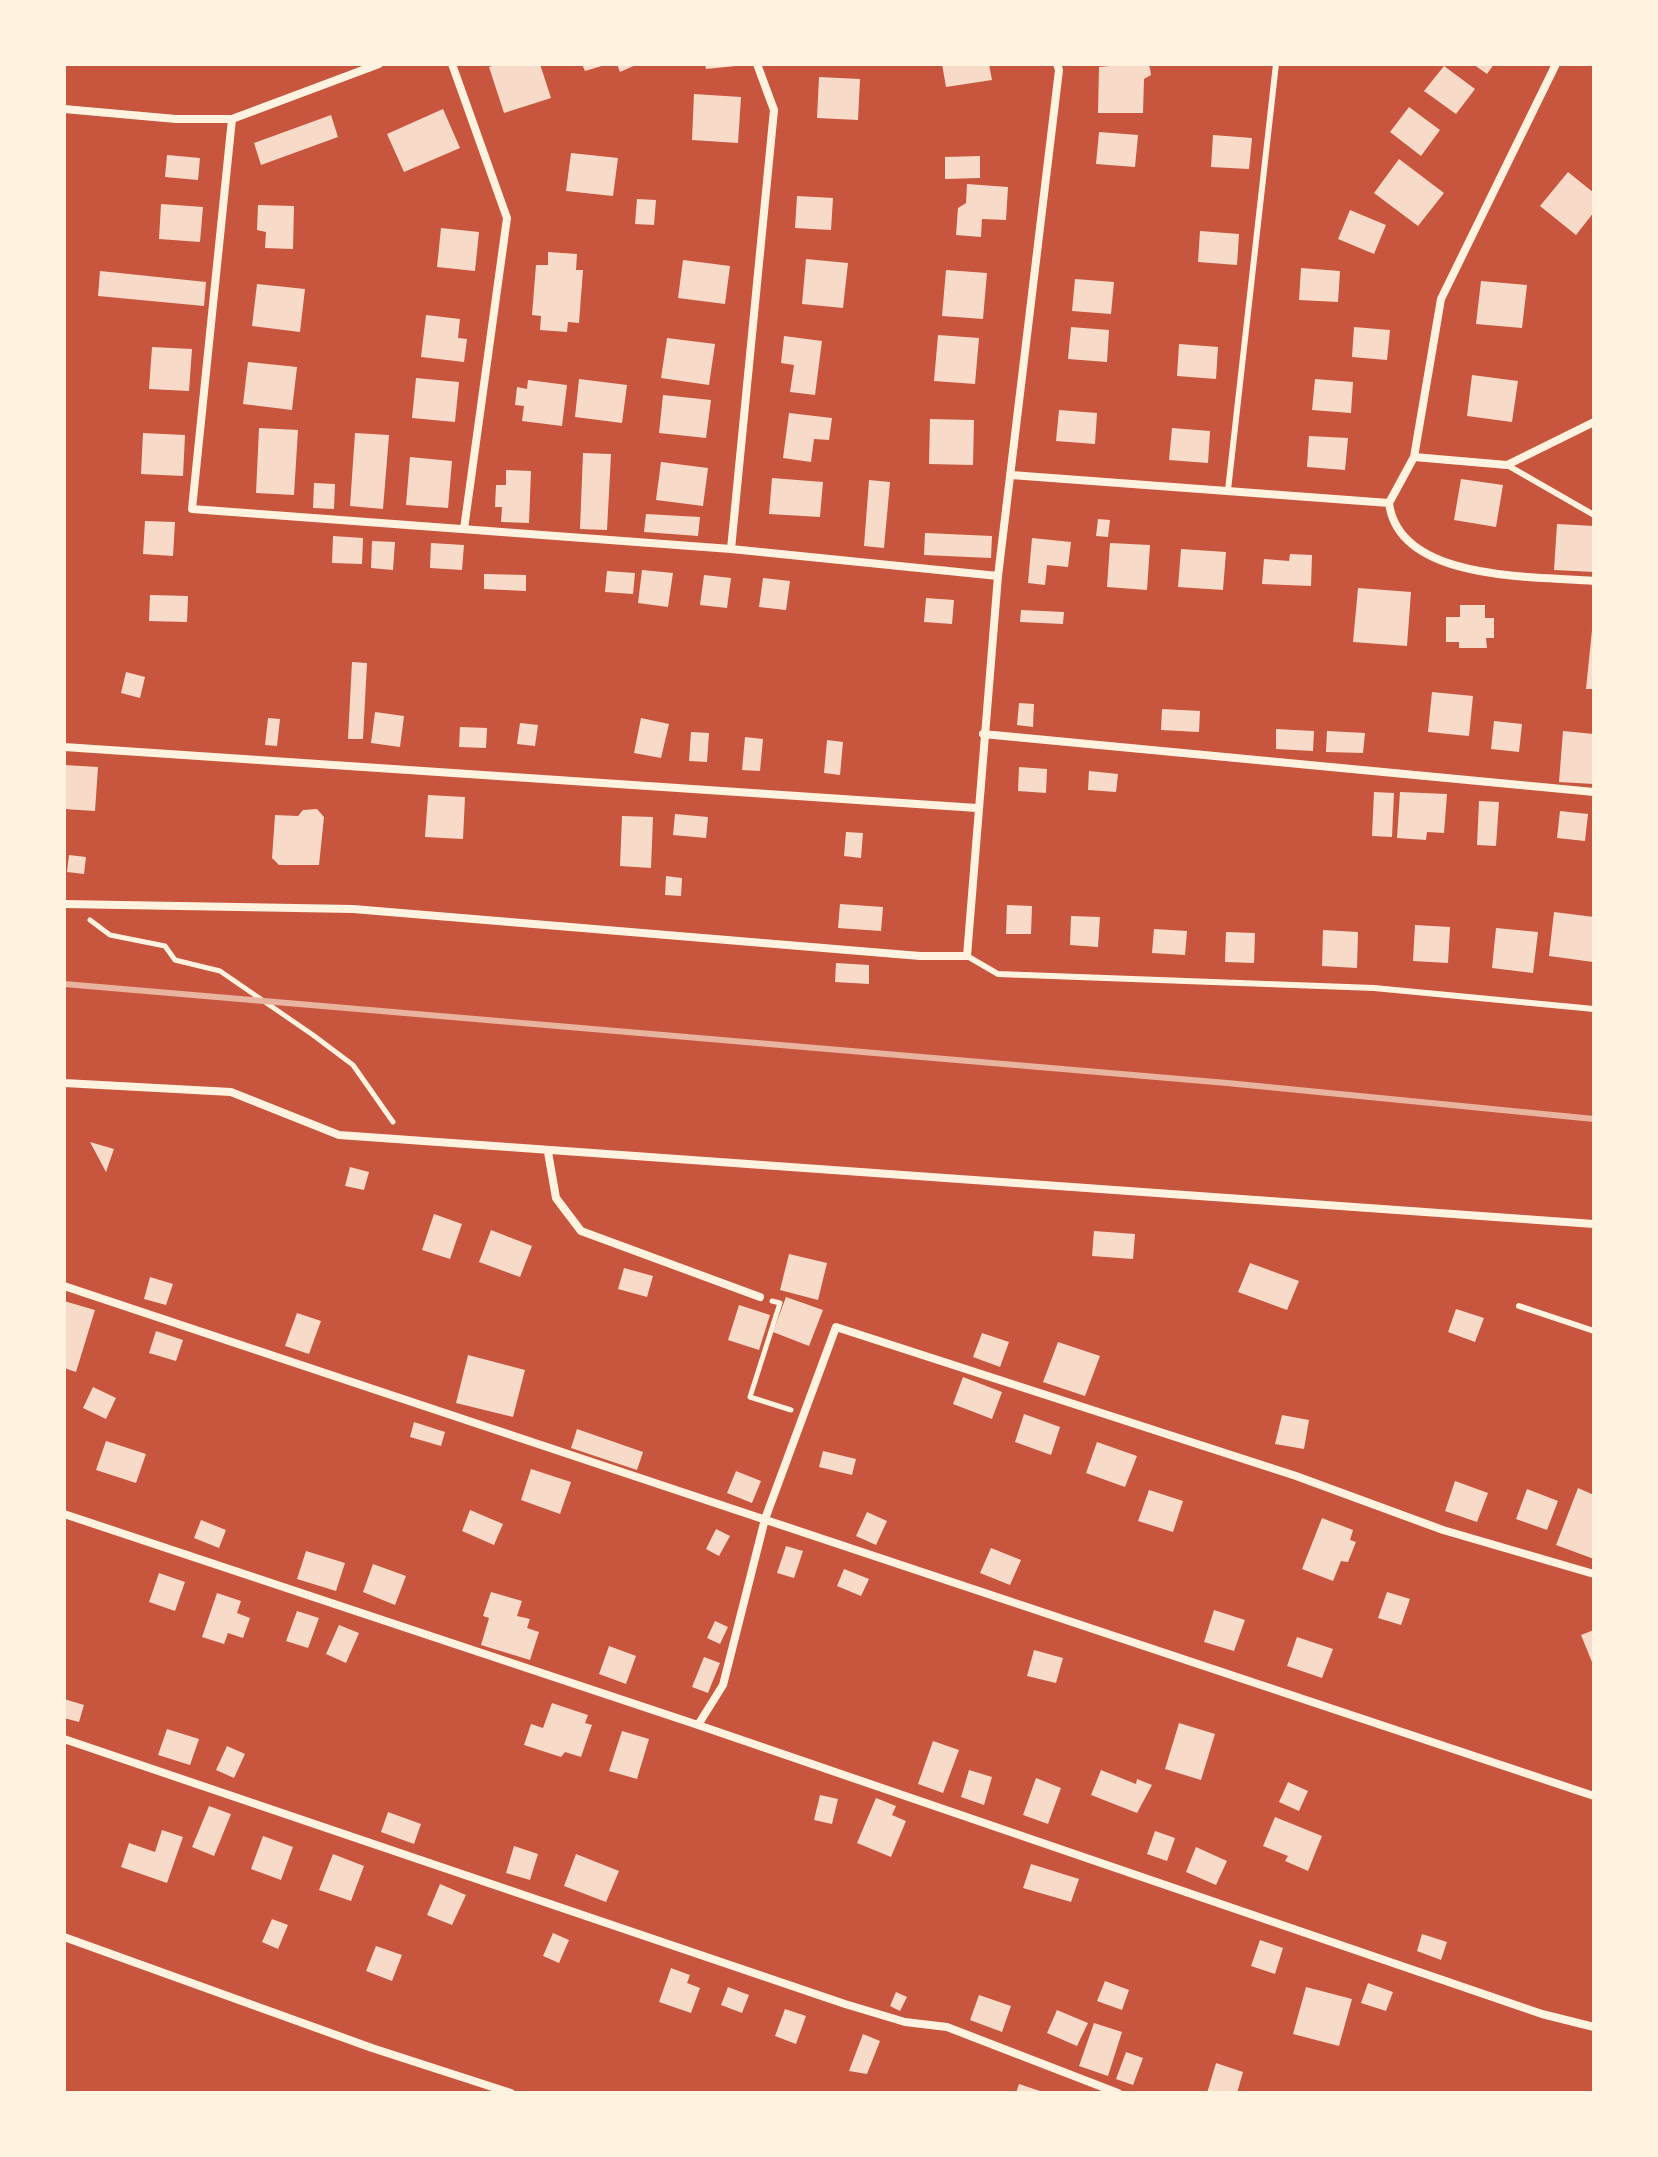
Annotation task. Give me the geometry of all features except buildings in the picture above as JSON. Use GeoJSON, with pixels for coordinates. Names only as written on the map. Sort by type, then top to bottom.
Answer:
{"type":"FeatureCollection","features":[{"type":"Feature","properties":{"kind":"street"},"geometry":{"type":"LineString","coordinates":[[64,109],[176,119],[232,119],[379,64]]}},
{"type":"Feature","properties":{"kind":"street"},"geometry":{"type":"LineString","coordinates":[[452,64],[507,218],[464,529]]}},
{"type":"Feature","properties":{"kind":"street"},"geometry":{"type":"LineString","coordinates":[[731,549],[774,110],[757,64]]}},
{"type":"Feature","properties":{"kind":"street"},"geometry":{"type":"LineString","coordinates":[[67,904],[353,909],[920,956],[967,956],[998,576],[1059,70],[1057,64]]}},
{"type":"Feature","properties":{"kind":"street"},"geometry":{"type":"LineString","coordinates":[[1556,64],[1441,299],[1414,457],[1389,503],[1391,518],[1404,540],[1437,559],[1480,572],[1594,581]]}},
{"type":"Feature","properties":{"kind":"street"},"geometry":{"type":"LineString","coordinates":[[232,119],[192,509],[731,549],[998,576]]}},
{"type":"Feature","properties":{"kind":"street"},"geometry":{"type":"LineString","coordinates":[[1414,457],[1507,465],[1594,422]]}},
{"type":"Feature","properties":{"kind":"street"},"geometry":{"type":"LineString","coordinates":[[1011,475],[1389,503]]}},
{"type":"Feature","properties":{"kind":"street"},"geometry":{"type":"LineString","coordinates":[[983,734],[1594,792]]}},
{"type":"Feature","properties":{"kind":"street"},"geometry":{"type":"LineString","coordinates":[[64,747],[977,808]]}},
{"type":"Feature","properties":{"kind":"street"},"geometry":{"type":"LineString","coordinates":[[64,1083],[231,1092],[339,1135],[1594,1224]]}},
{"type":"Feature","properties":{"kind":"street"},"geometry":{"type":"LineString","coordinates":[[548,1152],[556,1198],[581,1231],[760,1297]]}},
{"type":"Feature","properties":{"kind":"street"},"geometry":{"type":"LineString","coordinates":[[64,1286],[1594,1796]]}},
{"type":"Feature","properties":{"kind":"street"},"geometry":{"type":"LineString","coordinates":[[698,1725],[723,1685],[765,1519],[836,1327],[1281,1471],[1443,1530],[1594,1574]]}},
{"type":"Feature","properties":{"kind":"street"},"geometry":{"type":"LineString","coordinates":[[64,1514],[698,1725],[1542,2014],[1594,2027]]}},
{"type":"Feature","properties":{"kind":"street"},"geometry":{"type":"LineString","coordinates":[[64,1739],[845,2004],[905,2022],[947,2027],[1118,2093]]}},
{"type":"Feature","properties":{"kind":"street"},"geometry":{"type":"LineString","coordinates":[[64,1937],[372,2048],[511,2093]]}},
{"type":"Feature","properties":{"kind":"lane"},"geometry":{"type":"LineString","coordinates":[[1228,490],[1276,64]]}},
{"type":"Feature","properties":{"kind":"lane"},"geometry":{"type":"LineString","coordinates":[[1507,465],[1594,515]]}},
{"type":"Feature","properties":{"kind":"lane"},"geometry":{"type":"LineString","coordinates":[[967,956],[998,974],[1374,988],[1594,1009]]}},
{"type":"Feature","properties":{"kind":"lane"},"geometry":{"type":"LineString","coordinates":[[1519,1306],[1594,1331]]}},
{"type":"Feature","properties":{"kind":"path"},"geometry":{"type":"LineString","coordinates":[[67,904],[110,935],[165,946],[175,960],[220,971],[353,1065],[391,1120],[421,1142]]}},
{"type":"Feature","properties":{"kind":"path"},"geometry":{"type":"LineString","coordinates":[[760,1297],[780,1303],[750,1397],[804,1414]]}},
{"type":"Feature","properties":{"kind":"railway"},"geometry":{"type":"LineString","coordinates":[[64,984],[1227,1083],[1594,1119]]}}]}
